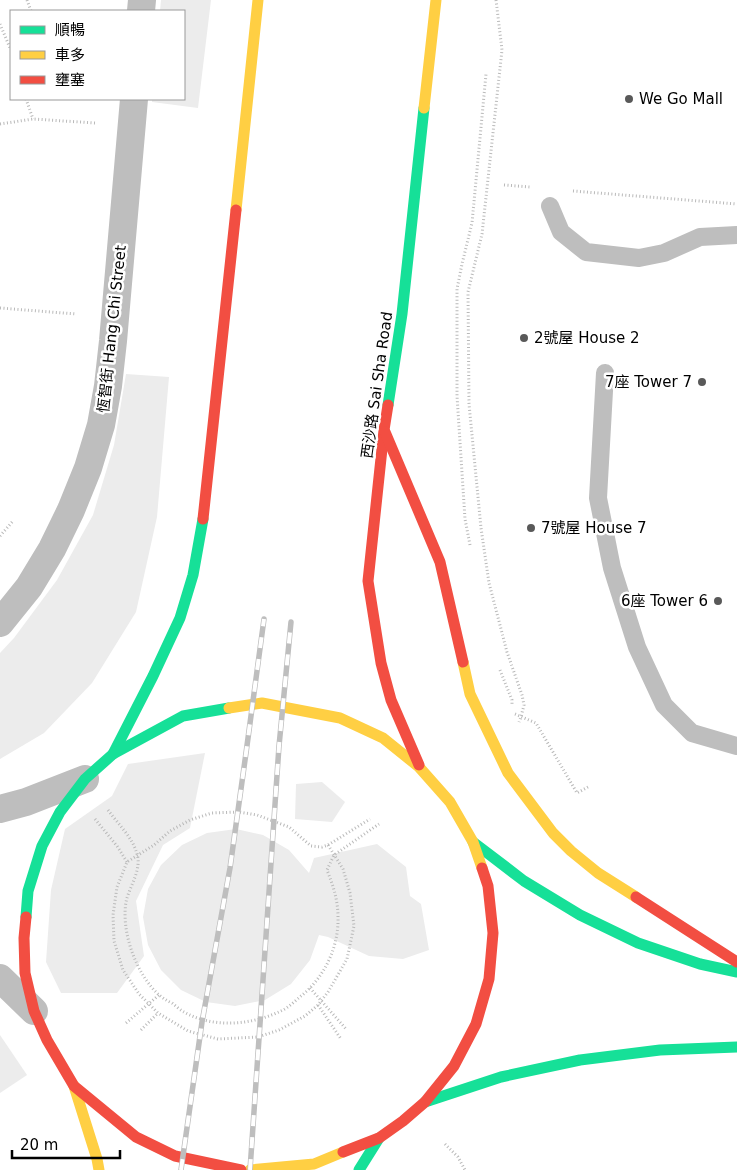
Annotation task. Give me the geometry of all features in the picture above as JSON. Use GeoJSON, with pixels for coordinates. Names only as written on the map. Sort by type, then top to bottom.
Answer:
{"type":"FeatureCollection","features":[{"type":"Feature","properties":{"kind":"main road"},"geometry":{"type":"LineString","coordinates":[[113,754],[154,676],[180,618],[193,575],[203,519],[258,0]]}},
{"type":"Feature","properties":{"kind":"main road","name":"西沙路 Sai Sha Road"},"geometry":{"type":"LineString","coordinates":[[419,767],[391,700],[381,664],[368,581],[384,430],[402,314],[436,0]]}},
{"type":"Feature","properties":{"kind":"main road"},"geometry":{"type":"LineString","coordinates":[[384,430],[440,562],[470,694],[508,773],[553,833],[598,873],[737,962]]}},
{"type":"Feature","properties":{"kind":"main road"},"geometry":{"type":"LineString","coordinates":[[99,1170],[74,1086],[47,1040],[34,1011],[25,973],[24,938],[28,891],[42,846],[60,812],[85,780],[113,754],[183,716],[262,703],[340,718],[383,738],[419,767],[450,802],[473,842],[488,886],[493,933],[489,979],[476,1024],[454,1066],[425,1102],[403,1121],[378,1138],[314,1164],[250,1170]]}},
{"type":"Feature","properties":{"kind":"main road"},"geometry":{"type":"LineString","coordinates":[[473,842],[524,882],[580,915],[638,943],[700,964],[737,972]]}},
{"type":"Feature","properties":{"kind":"main road"},"geometry":{"type":"LineString","coordinates":[[425,1102],[501,1077],[580,1060],[660,1050],[737,1047]]}},
{"type":"Feature","properties":{"kind":"main road"},"geometry":{"type":"LineString","coordinates":[[74,1086],[136,1137],[175,1156],[241,1170]]}},
{"type":"Feature","properties":{"kind":"main road"},"geometry":{"type":"LineString","coordinates":[[359,1170],[378,1138]]}},
{"type":"Feature","properties":{"kind":"street","name":"恆智街 Hang Chi Street"},"geometry":{"type":"LineString","coordinates":[[0,623],[29,586],[52,549],[71,510],[88,468],[101,425],[113,341],[134,100]]}},
{"type":"Feature","properties":{"kind":"street"},"geometry":{"type":"LineString","coordinates":[[0,809],[26,802],[85,780]]}},
{"type":"Feature","properties":{"kind":"street"},"geometry":{"type":"LineString","coordinates":[[0,978],[34,1011]]}},
{"type":"Feature","properties":{"kind":"lane"},"geometry":{"type":"LineString","coordinates":[[550,206],[561,232],[586,252],[639,258],[664,253],[700,237],[737,235]]}},
{"type":"Feature","properties":{"kind":"lane"},"geometry":{"type":"LineString","coordinates":[[605,373],[598,498],[612,568],[637,646],[664,705],[692,733],[737,746]]}},
{"type":"Feature","properties":{"kind":"path"},"geometry":{"type":"LineString","coordinates":[[496,0],[502,50],[482,234],[468,292],[469,404],[481,528],[489,583],[507,652],[524,705],[518,724]]}},
{"type":"Feature","properties":{"kind":"path"},"geometry":{"type":"LineString","coordinates":[[0,24],[10,48]]}},
{"type":"Feature","properties":{"kind":"path"},"geometry":{"type":"LineString","coordinates":[[471,548],[465,520],[457,396],[457,289],[472,223],[486,74]]}},
{"type":"Feature","properties":{"kind":"path"},"geometry":{"type":"LineString","coordinates":[[26,100],[33,119]]}},
{"type":"Feature","properties":{"kind":"path"},"geometry":{"type":"LineString","coordinates":[[0,124],[33,119],[95,123]]}},
{"type":"Feature","properties":{"kind":"path"},"geometry":{"type":"LineString","coordinates":[[504,185],[533,188]]}},
{"type":"Feature","properties":{"kind":"path"},"geometry":{"type":"LineString","coordinates":[[572,191],[737,204]]}},
{"type":"Feature","properties":{"kind":"path"},"geometry":{"type":"LineString","coordinates":[[0,308],[76,314]]}},
{"type":"Feature","properties":{"kind":"path"},"geometry":{"type":"LineString","coordinates":[[0,536],[13,521]]}},
{"type":"Feature","properties":{"kind":"path"},"geometry":{"type":"LineString","coordinates":[[498,666],[512,700],[512,707]]}},
{"type":"Feature","properties":{"kind":"path"},"geometry":{"type":"LineString","coordinates":[[510,718],[512,713],[536,723],[577,793],[588,787]]}},
{"type":"Feature","properties":{"kind":"path"},"geometry":{"type":"LineString","coordinates":[[108,810],[131,841],[138,856],[137,869],[126,902],[126,930],[131,951],[143,976],[159,995],[185,1012],[207,1021],[227,1023],[249,1022],[284,1009],[310,988],[320,977],[330,958],[337,935],[338,917],[335,890],[327,870],[334,855],[379,824]]}},
{"type":"Feature","properties":{"kind":"path"},"geometry":{"type":"LineString","coordinates":[[328,845],[343,870],[350,893],[354,926],[347,959],[328,992],[318,1005],[305,1016],[279,1030],[258,1037],[218,1039],[188,1031],[158,1013],[138,994],[123,970],[114,941],[113,915],[117,887],[128,862],[154,845],[170,831],[190,820],[212,813],[240,812],[257,814],[289,828],[311,846],[322,847],[370,819]]}},
{"type":"Feature","properties":{"kind":"path"},"geometry":{"type":"LineString","coordinates":[[90,813],[128,862]]}},
{"type":"Feature","properties":{"kind":"path"},"geometry":{"type":"LineString","coordinates":[[310,988],[348,1030]]}},
{"type":"Feature","properties":{"kind":"path"},"geometry":{"type":"LineString","coordinates":[[126,1023],[159,995]]}},
{"type":"Feature","properties":{"kind":"path"},"geometry":{"type":"LineString","coordinates":[[318,1005],[342,1039]]}},
{"type":"Feature","properties":{"kind":"path"},"geometry":{"type":"LineString","coordinates":[[141,1030],[158,1013]]}},
{"type":"Feature","properties":{"kind":"path"},"geometry":{"type":"LineString","coordinates":[[445,1144],[458,1157],[465,1170]]}},
{"type":"Feature","properties":{"kind":"shaded area"},"geometry":{"type":"Polygon","coordinates":[[[161,0],[211,0],[198,108],[152,102],[152,100],[185,100],[185,10],[160,10],[161,0]]]}},
{"type":"Feature","properties":{"kind":"shaded area"},"geometry":{"type":"Polygon","coordinates":[[[126,374],[169,377],[157,517],[136,612],[92,683],[44,733],[0,759],[0,653],[14,638],[57,580],[93,515],[114,445],[126,374]]]}},
{"type":"Feature","properties":{"kind":"shaded area"},"geometry":{"type":"Polygon","coordinates":[[[205,753],[190,828],[163,845],[136,901],[144,956],[117,993],[61,993],[46,962],[51,890],[65,829],[112,796],[128,764],[205,753]]]}},
{"type":"Feature","properties":{"kind":"shaded area"},"geometry":{"type":"Polygon","coordinates":[[[322,782],[345,802],[332,822],[295,819],[296,784],[322,782]]]}},
{"type":"Feature","properties":{"kind":"shaded area"},"geometry":{"type":"Polygon","coordinates":[[[236,829],[263,835],[289,850],[309,873],[314,858],[377,844],[406,867],[410,896],[421,904],[429,950],[403,959],[369,956],[328,937],[319,935],[310,960],[291,984],[265,1000],[235,1006],[206,1002],[181,990],[161,970],[148,945],[143,917],[148,889],[161,865],[182,845],[207,833],[236,829]]]}},
{"type":"Feature","properties":{"kind":"shaded area"},"geometry":{"type":"Polygon","coordinates":[[[0,1035],[27,1075],[0,1093],[0,1035]]]}},
{"type":"Feature","properties":{"kind":"railway"},"geometry":{"type":"LineString","coordinates":[[181,1170],[202,1022],[230,868],[264,619]]}},
{"type":"Feature","properties":{"kind":"railway"},"geometry":{"type":"LineString","coordinates":[[250,1170],[279,746],[291,622]]}},
{"type":"Feature","properties":{"kind":"traffic: fast"},"geometry":{"type":"LineString","coordinates":[[388,405],[402,314],[424,108]]}},
{"type":"Feature","properties":{"kind":"traffic: fast"},"geometry":{"type":"LineString","coordinates":[[113,754],[180,618],[193,575],[203,519]]}},
{"type":"Feature","properties":{"kind":"traffic: fast"},"geometry":{"type":"LineString","coordinates":[[26,917],[28,891],[42,846],[60,812],[85,779],[113,754],[183,716],[229,708]]}},
{"type":"Feature","properties":{"kind":"traffic: fast"},"geometry":{"type":"LineString","coordinates":[[473,842],[524,881],[580,915],[638,943],[700,964],[737,972]]}},
{"type":"Feature","properties":{"kind":"traffic: fast"},"geometry":{"type":"LineString","coordinates":[[425,1102],[501,1077],[580,1060],[660,1050],[737,1047]]}},
{"type":"Feature","properties":{"kind":"traffic: fast"},"geometry":{"type":"LineString","coordinates":[[359,1170],[379,1138]]}},
{"type":"Feature","properties":{"kind":"traffic: slow"},"geometry":{"type":"LineString","coordinates":[[236,210],[258,0]]}},
{"type":"Feature","properties":{"kind":"traffic: slow"},"geometry":{"type":"LineString","coordinates":[[424,108],[436,0]]}},
{"type":"Feature","properties":{"kind":"traffic: slow"},"geometry":{"type":"LineString","coordinates":[[463,662],[470,694],[508,773],[553,833],[571,851],[598,873],[636,897]]}},
{"type":"Feature","properties":{"kind":"traffic: slow"},"geometry":{"type":"LineString","coordinates":[[229,708],[262,703],[340,718],[383,738],[419,767],[450,802],[473,842],[482,868]]}},
{"type":"Feature","properties":{"kind":"traffic: slow"},"geometry":{"type":"LineString","coordinates":[[74,1086],[99,1170]]}},
{"type":"Feature","properties":{"kind":"traffic: slow"},"geometry":{"type":"LineString","coordinates":[[250,1170],[314,1164],[343,1152]]}},
{"type":"Feature","properties":{"kind":"traffic: jam"},"geometry":{"type":"LineString","coordinates":[[203,519],[236,210]]}},
{"type":"Feature","properties":{"kind":"traffic: jam"},"geometry":{"type":"LineString","coordinates":[[388,405],[368,581],[381,663],[391,700],[419,765]]}},
{"type":"Feature","properties":{"kind":"traffic: jam"},"geometry":{"type":"LineString","coordinates":[[385,432],[440,562],[463,662]]}},
{"type":"Feature","properties":{"kind":"traffic: jam"},"geometry":{"type":"LineString","coordinates":[[343,1152],[379,1138],[425,1102],[454,1066],[476,1024],[489,979],[493,933],[488,886],[482,868]]}},
{"type":"Feature","properties":{"kind":"traffic: jam"},"geometry":{"type":"LineString","coordinates":[[636,897],[737,962]]}},
{"type":"Feature","properties":{"kind":"traffic: jam"},"geometry":{"type":"LineString","coordinates":[[26,917],[24,938],[25,973],[34,1011],[47,1040],[74,1086],[136,1137],[175,1156],[241,1170]]}},
{"type":"Feature","properties":{"kind":"place","name":"We Go Mall"},"geometry":{"type":"Point","coordinates":[629,99]}},
{"type":"Feature","properties":{"kind":"place","name":"2號屋 House 2"},"geometry":{"type":"Point","coordinates":[524,338]}},
{"type":"Feature","properties":{"kind":"place","name":"7座 Tower 7"},"geometry":{"type":"Point","coordinates":[702,382]}},
{"type":"Feature","properties":{"kind":"place","name":"7號屋 House 7"},"geometry":{"type":"Point","coordinates":[531,528]}},
{"type":"Feature","properties":{"kind":"place","name":"6座 Tower 6"},"geometry":{"type":"Point","coordinates":[718,601]}}]}
